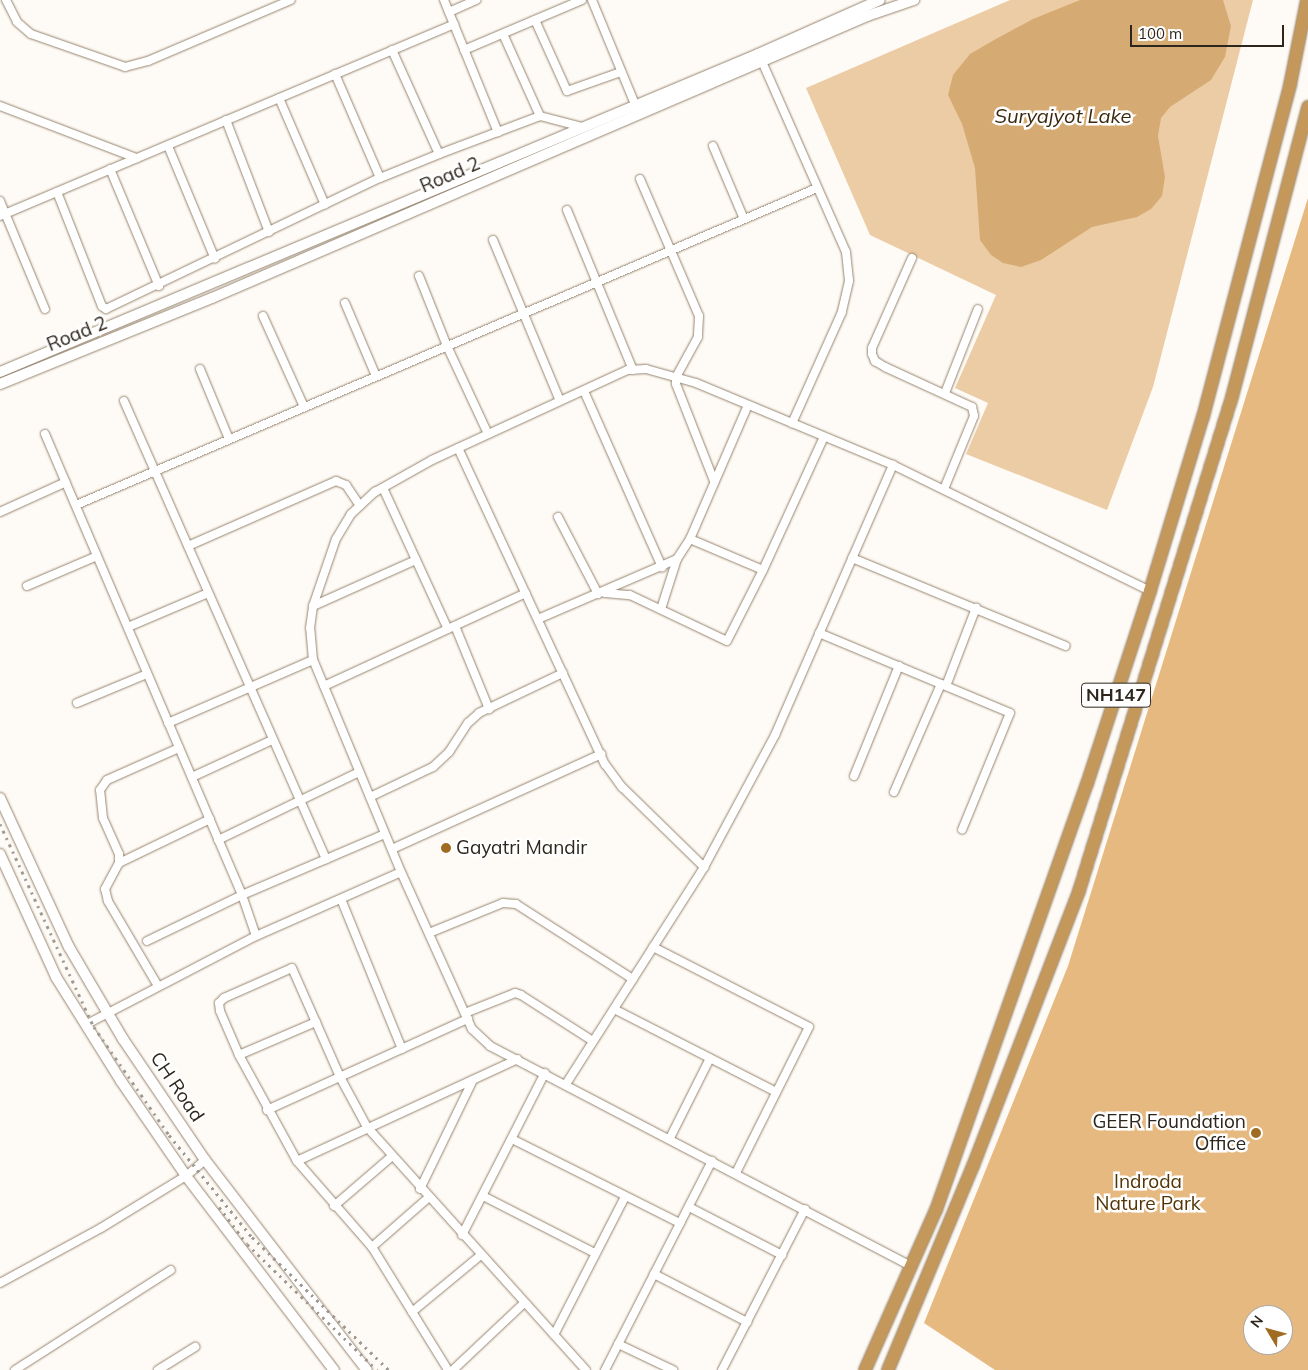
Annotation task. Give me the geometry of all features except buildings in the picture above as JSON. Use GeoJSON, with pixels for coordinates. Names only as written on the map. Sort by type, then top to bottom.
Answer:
{"type":"FeatureCollection","features":[{"type":"Feature","properties":{"kind":"highway","name":"NH147"},"geometry":{"type":"LineString","coordinates":[[864,1370],[936,1210],[1081,802],[1150,591],[1203,418],[1290,85],[1307,0]]}},
{"type":"Feature","properties":{"kind":"highway","name":"NH147"},"geometry":{"type":"LineString","coordinates":[[888,1370],[973,1166],[1079,891],[1232,397],[1308,107]]}},
{"type":"Feature","properties":{"kind":"street"},"geometry":{"type":"LineString","coordinates":[[6,0],[17,22],[31,34],[125,67],[142,63],[275,3],[291,0]]}},
{"type":"Feature","properties":{"kind":"street"},"geometry":{"type":"LineString","coordinates":[[444,0],[498,132]]}},
{"type":"Feature","properties":{"kind":"street"},"geometry":{"type":"LineString","coordinates":[[449,12],[476,0]]}},
{"type":"Feature","properties":{"kind":"street"},"geometry":{"type":"LineString","coordinates":[[464,50],[582,0]]}},
{"type":"Feature","properties":{"kind":"street"},"geometry":{"type":"LineString","coordinates":[[592,0],[637,109]]}},
{"type":"Feature","properties":{"kind":"street","name":"Road 2"},"geometry":{"type":"LineString","coordinates":[[760,59],[880,0]]}},
{"type":"Feature","properties":{"kind":"street","name":"Road 2"},"geometry":{"type":"LineString","coordinates":[[0,384],[212,298],[637,109],[867,16],[914,0]]}},
{"type":"Feature","properties":{"kind":"street"},"geometry":{"type":"LineString","coordinates":[[535,20],[567,91],[621,72]]}},
{"type":"Feature","properties":{"kind":"street"},"geometry":{"type":"LineString","coordinates":[[3,215],[454,24]]}},
{"type":"Feature","properties":{"kind":"street"},"geometry":{"type":"LineString","coordinates":[[502,34],[540,116]]}},
{"type":"Feature","properties":{"kind":"street"},"geometry":{"type":"LineString","coordinates":[[392,50],[439,154]]}},
{"type":"Feature","properties":{"kind":"street"},"geometry":{"type":"LineString","coordinates":[[760,59],[846,252],[848,281],[842,312],[792,423]]}},
{"type":"Feature","properties":{"kind":"street"},"geometry":{"type":"LineString","coordinates":[[335,74],[380,178]]}},
{"type":"Feature","properties":{"kind":"street"},"geometry":{"type":"LineString","coordinates":[[279,98],[325,205]]}},
{"type":"Feature","properties":{"kind":"street"},"geometry":{"type":"LineString","coordinates":[[0,106],[136,158]]}},
{"type":"Feature","properties":{"kind":"street","name":"Road 2"},"geometry":{"type":"LineString","coordinates":[[0,372],[582,127],[637,109]]}},
{"type":"Feature","properties":{"kind":"street"},"geometry":{"type":"LineString","coordinates":[[57,192],[102,306],[114,308],[380,178],[439,154],[540,116],[582,127]]}},
{"type":"Feature","properties":{"kind":"street"},"geometry":{"type":"LineString","coordinates":[[226,120],[269,232]]}},
{"type":"Feature","properties":{"kind":"street"},"geometry":{"type":"LineString","coordinates":[[168,146],[214,259]]}},
{"type":"Feature","properties":{"kind":"street"},"geometry":{"type":"LineString","coordinates":[[713,146],[744,219]]}},
{"type":"Feature","properties":{"kind":"street"},"geometry":{"type":"LineString","coordinates":[[110,169],[159,286]]}},
{"type":"Feature","properties":{"kind":"street"},"geometry":{"type":"LineString","coordinates":[[640,180],[699,316],[698,337],[676,377],[714,481]]}},
{"type":"Feature","properties":{"kind":"street"},"geometry":{"type":"LineString","coordinates":[[76,505],[818,188]]}},
{"type":"Feature","properties":{"kind":"street"},"geometry":{"type":"LineString","coordinates":[[0,201],[3,215],[45,310]]}},
{"type":"Feature","properties":{"kind":"street"},"geometry":{"type":"LineString","coordinates":[[567,210],[634,370]]}},
{"type":"Feature","properties":{"kind":"street"},"geometry":{"type":"LineString","coordinates":[[493,240],[522,314],[560,401]]}},
{"type":"Feature","properties":{"kind":"street"},"geometry":{"type":"LineString","coordinates":[[912,258],[872,348],[872,354],[875,361],[885,367],[972,407],[974,416],[944,489]]}},
{"type":"Feature","properties":{"kind":"street"},"geometry":{"type":"LineString","coordinates":[[419,276],[447,346],[488,434]]}},
{"type":"Feature","properties":{"kind":"street"},"geometry":{"type":"LineString","coordinates":[[345,303],[376,376]]}},
{"type":"Feature","properties":{"kind":"street"},"geometry":{"type":"LineString","coordinates":[[945,394],[978,309]]}},
{"type":"Feature","properties":{"kind":"street"},"geometry":{"type":"LineString","coordinates":[[263,316],[304,407]]}},
{"type":"Feature","properties":{"kind":"street"},"geometry":{"type":"LineString","coordinates":[[200,369],[229,439]]}},
{"type":"Feature","properties":{"kind":"street"},"geometry":{"type":"LineString","coordinates":[[911,1266],[670,1138],[490,1046],[472,1028],[401,872],[313,660],[310,628],[313,606],[336,540],[351,514],[383,488],[458,448],[560,401],[634,370],[646,369],[676,377],[893,465],[1150,591]]}},
{"type":"Feature","properties":{"kind":"street"},"geometry":{"type":"LineString","coordinates":[[584,391],[662,567]]}},
{"type":"Feature","properties":{"kind":"street"},"geometry":{"type":"LineString","coordinates":[[124,401],[326,859]]}},
{"type":"Feature","properties":{"kind":"street"},"geometry":{"type":"LineString","coordinates":[[661,610],[677,559],[690,538],[748,405]]}},
{"type":"Feature","properties":{"kind":"street"},"geometry":{"type":"LineString","coordinates":[[45,434],[242,895],[256,936]]}},
{"type":"Feature","properties":{"kind":"street"},"geometry":{"type":"LineString","coordinates":[[599,593],[630,595],[728,641],[824,437]]}},
{"type":"Feature","properties":{"kind":"street"},"geometry":{"type":"LineString","coordinates":[[458,448],[601,754],[622,788],[704,867]]}},
{"type":"Feature","properties":{"kind":"street"},"geometry":{"type":"LineString","coordinates":[[566,1084],[704,867],[775,735],[893,465]]}},
{"type":"Feature","properties":{"kind":"street"},"geometry":{"type":"LineString","coordinates":[[188,546],[336,481],[346,485],[360,506]]}},
{"type":"Feature","properties":{"kind":"street"},"geometry":{"type":"LineString","coordinates":[[0,512],[66,482]]}},
{"type":"Feature","properties":{"kind":"street"},"geometry":{"type":"LineString","coordinates":[[383,488],[416,560],[452,627],[489,709]]}},
{"type":"Feature","properties":{"kind":"street"},"geometry":{"type":"LineString","coordinates":[[558,517],[599,593]]}},
{"type":"Feature","properties":{"kind":"street"},"geometry":{"type":"LineString","coordinates":[[690,538],[763,570]]}},
{"type":"Feature","properties":{"kind":"street"},"geometry":{"type":"LineString","coordinates":[[27,586],[97,556]]}},
{"type":"Feature","properties":{"kind":"street"},"geometry":{"type":"LineString","coordinates":[[852,558],[1066,646]]}},
{"type":"Feature","properties":{"kind":"street"},"geometry":{"type":"LineString","coordinates":[[538,619],[677,559]]}},
{"type":"Feature","properties":{"kind":"street"},"geometry":{"type":"LineString","coordinates":[[313,606],[416,560]]}},
{"type":"Feature","properties":{"kind":"street"},"geometry":{"type":"LineString","coordinates":[[128,628],[208,593]]}},
{"type":"Feature","properties":{"kind":"street"},"geometry":{"type":"LineString","coordinates":[[324,686],[526,593]]}},
{"type":"Feature","properties":{"kind":"street"},"geometry":{"type":"LineString","coordinates":[[894,792],[976,608]]}},
{"type":"Feature","properties":{"kind":"street"},"geometry":{"type":"LineString","coordinates":[[820,633],[1010,713],[962,830]]}},
{"type":"Feature","properties":{"kind":"street"},"geometry":{"type":"LineString","coordinates":[[168,723],[313,660]]}},
{"type":"Feature","properties":{"kind":"street"},"geometry":{"type":"LineString","coordinates":[[854,776],[899,666]]}},
{"type":"Feature","properties":{"kind":"street"},"geometry":{"type":"LineString","coordinates":[[370,797],[433,767],[449,752],[468,723],[489,709],[563,673]]}},
{"type":"Feature","properties":{"kind":"street"},"geometry":{"type":"LineString","coordinates":[[78,703],[148,674]]}},
{"type":"Feature","properties":{"kind":"street"},"geometry":{"type":"LineString","coordinates":[[192,777],[272,740]]}},
{"type":"Feature","properties":{"kind":"street"},"geometry":{"type":"LineString","coordinates":[[119,863],[118,854],[102,818],[100,790],[107,780],[179,748]]}},
{"type":"Feature","properties":{"kind":"street"},"geometry":{"type":"LineString","coordinates":[[392,849],[601,754]]}},
{"type":"Feature","properties":{"kind":"street"},"geometry":{"type":"LineString","coordinates":[[218,840],[359,772]]}},
{"type":"Feature","properties":{"kind":"street","name":"CH Road"},"geometry":{"type":"LineString","coordinates":[[0,798],[65,938],[123,1038],[205,1160],[367,1370]]}},
{"type":"Feature","properties":{"kind":"street"},"geometry":{"type":"LineString","coordinates":[[158,986],[108,901],[105,889],[107,880],[119,863],[210,819]]}},
{"type":"Feature","properties":{"kind":"street"},"geometry":{"type":"LineString","coordinates":[[147,941],[242,895],[385,834]]}},
{"type":"Feature","properties":{"kind":"street"},"geometry":{"type":"LineString","coordinates":[[0,854],[56,977],[186,1176],[334,1370]]}},
{"type":"Feature","properties":{"kind":"street"},"geometry":{"type":"LineString","coordinates":[[87,1024],[256,936],[401,872]]}},
{"type":"Feature","properties":{"kind":"street"},"geometry":{"type":"LineString","coordinates":[[341,898],[402,1049]]}},
{"type":"Feature","properties":{"kind":"street"},"geometry":{"type":"LineString","coordinates":[[429,933],[503,903],[516,904],[633,979]]}},
{"type":"Feature","properties":{"kind":"street"},"geometry":{"type":"LineString","coordinates":[[653,947],[809,1028],[736,1173]]}},
{"type":"Feature","properties":{"kind":"street"},"geometry":{"type":"LineString","coordinates":[[448,1370],[372,1247],[334,1206],[297,1160],[239,1055],[218,1002],[292,968],[340,1077],[367,1127],[391,1157],[523,1304],[583,1367],[573,1370]]}},
{"type":"Feature","properties":{"kind":"street"},"geometry":{"type":"LineString","coordinates":[[268,1110],[402,1049],[515,993],[521,994],[593,1041]]}},
{"type":"Feature","properties":{"kind":"street"},"geometry":{"type":"LineString","coordinates":[[614,1009],[776,1092]]}},
{"type":"Feature","properties":{"kind":"street"},"geometry":{"type":"LineString","coordinates":[[239,1055],[316,1022]]}},
{"type":"Feature","properties":{"kind":"street"},"geometry":{"type":"LineString","coordinates":[[670,1138],[710,1058]]}},
{"type":"Feature","properties":{"kind":"street"},"geometry":{"type":"LineString","coordinates":[[297,1160],[518,1059]]}},
{"type":"Feature","properties":{"kind":"street"},"geometry":{"type":"LineString","coordinates":[[462,1235],[545,1073]]}},
{"type":"Feature","properties":{"kind":"street"},"geometry":{"type":"LineString","coordinates":[[420,1189],[473,1080]]}},
{"type":"Feature","properties":{"kind":"street"},"geometry":{"type":"LineString","coordinates":[[512,1139],[680,1223]]}},
{"type":"Feature","properties":{"kind":"street"},"geometry":{"type":"LineString","coordinates":[[334,1206],[391,1157]]}},
{"type":"Feature","properties":{"kind":"street"},"geometry":{"type":"LineString","coordinates":[[0,1283],[101,1228],[186,1176],[205,1160]]}},
{"type":"Feature","properties":{"kind":"street"},"geometry":{"type":"LineString","coordinates":[[605,1370],[712,1161]]}},
{"type":"Feature","properties":{"kind":"street"},"geometry":{"type":"LineString","coordinates":[[482,1196],[595,1253]]}},
{"type":"Feature","properties":{"kind":"street"},"geometry":{"type":"LineString","coordinates":[[554,1335],[625,1196]]}},
{"type":"Feature","properties":{"kind":"street"},"geometry":{"type":"LineString","coordinates":[[372,1247],[428,1198]]}},
{"type":"Feature","properties":{"kind":"street"},"geometry":{"type":"LineString","coordinates":[[688,1207],[782,1255]]}},
{"type":"Feature","properties":{"kind":"street"},"geometry":{"type":"LineString","coordinates":[[722,1370],[805,1209]]}},
{"type":"Feature","properties":{"kind":"street"},"geometry":{"type":"LineString","coordinates":[[412,1312],[481,1255]]}},
{"type":"Feature","properties":{"kind":"street"},"geometry":{"type":"LineString","coordinates":[[15,1370],[171,1270]]}},
{"type":"Feature","properties":{"kind":"street"},"geometry":{"type":"LineString","coordinates":[[654,1274],[747,1322]]}},
{"type":"Feature","properties":{"kind":"street"},"geometry":{"type":"LineString","coordinates":[[453,1370],[523,1304]]}},
{"type":"Feature","properties":{"kind":"street"},"geometry":{"type":"LineString","coordinates":[[618,1344],[673,1370]]}},
{"type":"Feature","properties":{"kind":"street"},"geometry":{"type":"LineString","coordinates":[[158,1370],[194,1347]]}},
{"type":"Feature","properties":{"kind":"shaded area"},"geometry":{"type":"Polygon","coordinates":[[[1010,0],[1253,0],[1153,387],[1107,510],[966,454],[988,403],[955,388],[996,295],[870,235],[806,88],[1010,0]]]}},
{"type":"Feature","properties":{"kind":"green space","name":"Indroda Nature Park"},"geometry":{"type":"Polygon","coordinates":[[[1308,198],[1308,1370],[995,1370],[924,1323],[1068,966],[1308,198]]]}},
{"type":"Feature","properties":{"kind":"water","name":"Suryajyot Lake"},"geometry":{"type":"Polygon","coordinates":[[[1080,0],[1223,0],[1231,26],[1225,57],[1211,80],[1170,107],[1161,118],[1158,136],[1165,177],[1162,196],[1151,209],[1137,217],[1092,227],[1041,260],[1021,267],[1003,263],[991,255],[980,240],[975,168],[962,124],[948,95],[953,75],[970,54],[1033,19],[1080,0]]]}},
{"type":"Feature","properties":{"kind":"railway"},"geometry":{"type":"LineString","coordinates":[[0,824],[94,1027],[169,1135],[252,1237],[389,1370]]}},
{"type":"Feature","properties":{"kind":"railway"},"geometry":{"type":"LineString","coordinates":[[219,1207],[247,1244],[377,1370]]}},
{"type":"Feature","properties":{"kind":"place","name":"Gayatri Mandir"},"geometry":{"type":"Point","coordinates":[446,848]}},
{"type":"Feature","properties":{"kind":"place","name":"GEER Foundation Office"},"geometry":{"type":"Point","coordinates":[1256,1133]}}]}
